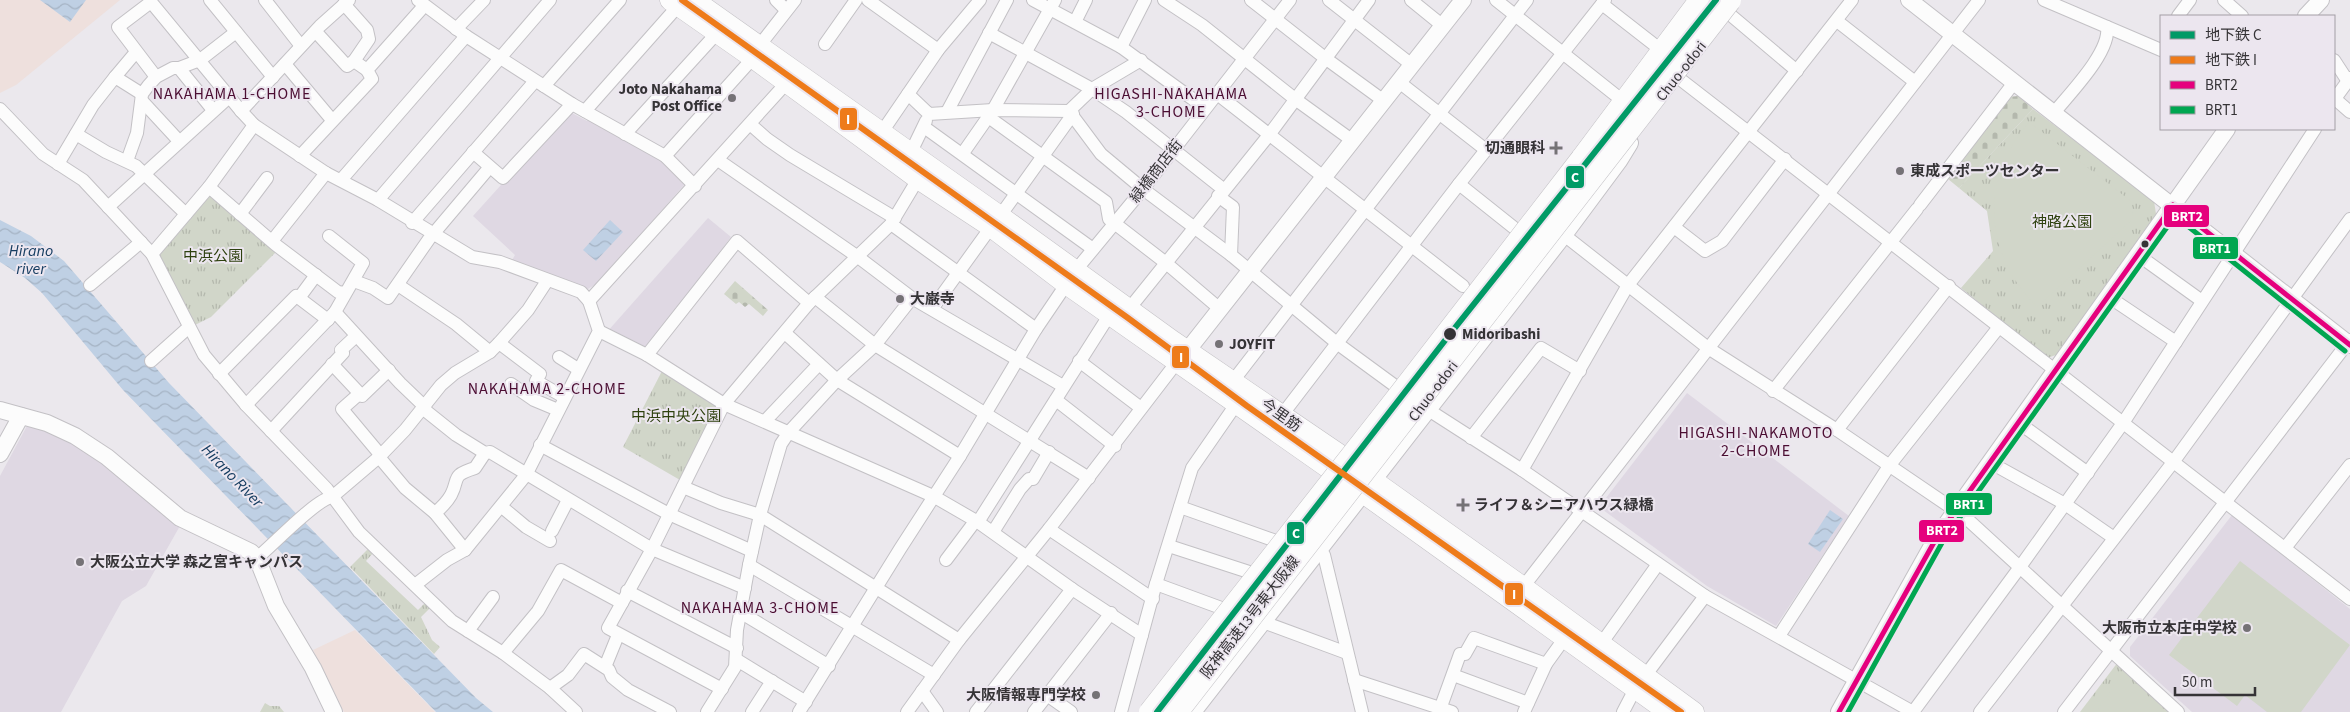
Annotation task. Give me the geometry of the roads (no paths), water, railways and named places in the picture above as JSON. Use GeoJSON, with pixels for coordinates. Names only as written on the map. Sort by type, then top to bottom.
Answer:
{"type":"FeatureCollection","features":[{"type":"Feature","properties":{"kind":"highway","name":"阪神高速13号東大阪線"},"geometry":{"type":"LineString","coordinates":[[1158,712],[1726,3]]}},
{"type":"Feature","properties":{"kind":"highway","name":"阪神高速13号東大阪線"},"geometry":{"type":"LineString","coordinates":[[1176,712],[1726,3]]}},
{"type":"Feature","properties":{"kind":"main road","name":"Chuo-odori"},"geometry":{"type":"LineString","coordinates":[[1149,712],[1392,403],[1581,158],[1699,0]]}},
{"type":"Feature","properties":{"kind":"main road","name":"今里筋"},"geometry":{"type":"LineString","coordinates":[[681,2],[717,33],[756,52]]}},
{"type":"Feature","properties":{"kind":"main road","name":"今里筋"},"geometry":{"type":"LineString","coordinates":[[681,2],[792,77],[911,152],[996,221],[1182,356],[1237,403],[1336,463]]}},
{"type":"Feature","properties":{"kind":"main road","name":"Chuo-odori"},"geometry":{"type":"LineString","coordinates":[[1186,712],[1676,76],[1726,3]]}},
{"type":"Feature","properties":{"kind":"main road","name":"今里筋"},"geometry":{"type":"LineString","coordinates":[[792,77],[918,179],[996,221]]}},
{"type":"Feature","properties":{"kind":"main road","name":"今里筋"},"geometry":{"type":"LineString","coordinates":[[1182,356],[1233,381],[1282,415],[1336,463],[1564,639],[1694,712]]}},
{"type":"Feature","properties":{"kind":"main road","name":"今里筋"},"geometry":{"type":"LineString","coordinates":[[1368,488],[1523,587],[1601,644],[1668,712]]}},
{"type":"Feature","properties":{"kind":"street"},"geometry":{"type":"LineString","coordinates":[[210,0],[273,77]]}},
{"type":"Feature","properties":{"kind":"street"},"geometry":{"type":"LineString","coordinates":[[265,0],[301,46]]}},
{"type":"Feature","properties":{"kind":"street"},"geometry":{"type":"LineString","coordinates":[[341,180],[461,33],[484,0]]}},
{"type":"Feature","properties":{"kind":"street"},"geometry":{"type":"LineString","coordinates":[[378,200],[550,0]]}},
{"type":"Feature","properties":{"kind":"street"},"geometry":{"type":"LineString","coordinates":[[412,223],[473,152],[620,0]]}},
{"type":"Feature","properties":{"kind":"street"},"geometry":{"type":"LineString","coordinates":[[776,0],[786,10]]}},
{"type":"Feature","properties":{"kind":"street"},"geometry":{"type":"LineString","coordinates":[[664,156],[756,52],[795,0]]}},
{"type":"Feature","properties":{"kind":"street"},"geometry":{"type":"LineString","coordinates":[[825,44],[856,0]]}},
{"type":"Feature","properties":{"kind":"street"},"geometry":{"type":"LineString","coordinates":[[868,0],[938,50]]}},
{"type":"Feature","properties":{"kind":"street"},"geometry":{"type":"LineString","coordinates":[[882,132],[938,50],[980,0]]}},
{"type":"Feature","properties":{"kind":"street"},"geometry":{"type":"LineString","coordinates":[[947,112],[1007,0]]}},
{"type":"Feature","properties":{"kind":"street"},"geometry":{"type":"LineString","coordinates":[[1033,0],[1053,5],[1075,22],[1121,47],[1205,108]]}},
{"type":"Feature","properties":{"kind":"street"},"geometry":{"type":"LineString","coordinates":[[1075,22],[1086,0]]}},
{"type":"Feature","properties":{"kind":"street"},"geometry":{"type":"LineString","coordinates":[[1121,47],[1145,0]]}},
{"type":"Feature","properties":{"kind":"street"},"geometry":{"type":"LineString","coordinates":[[1164,0],[1202,25],[1295,99],[1353,140]]}},
{"type":"Feature","properties":{"kind":"street"},"geometry":{"type":"LineString","coordinates":[[1251,0],[1325,58],[1384,100]]}},
{"type":"Feature","properties":{"kind":"street","name":"緑橋商店街"},"geometry":{"type":"LineString","coordinates":[[803,707],[960,456],[1036,329],[1071,277],[1143,189],[1290,0]]}},
{"type":"Feature","properties":{"kind":"street"},"geometry":{"type":"LineString","coordinates":[[1329,0],[1412,65]]}},
{"type":"Feature","properties":{"kind":"street"},"geometry":{"type":"LineString","coordinates":[[946,560],[977,521],[1030,441],[1079,361],[1119,312],[1166,263],[1220,192],[1269,135],[1370,0]]}},
{"type":"Feature","properties":{"kind":"street"},"geometry":{"type":"LineString","coordinates":[[1411,0],[1442,26]]}},
{"type":"Feature","properties":{"kind":"street"},"geometry":{"type":"LineString","coordinates":[[907,712],[959,640],[1115,446],[1141,408],[1464,0]]}},
{"type":"Feature","properties":{"kind":"street"},"geometry":{"type":"LineString","coordinates":[[1142,712],[1336,463],[1398,388],[1602,120],[1623,101],[1496,0]]}},
{"type":"Feature","properties":{"kind":"street"},"geometry":{"type":"LineString","coordinates":[[1233,381],[1439,112],[1528,0]]}},
{"type":"Feature","properties":{"kind":"street"},"geometry":{"type":"LineString","coordinates":[[1522,470],[1628,285],[1852,0]]}},
{"type":"Feature","properties":{"kind":"street"},"geometry":{"type":"LineString","coordinates":[[1908,0],[2013,84],[2349,342],[2064,712]]}},
{"type":"Feature","properties":{"kind":"street"},"geometry":{"type":"LineString","coordinates":[[1523,587],[1978,0]]}},
{"type":"Feature","properties":{"kind":"street"},"geometry":{"type":"LineString","coordinates":[[2044,0],[2107,27],[2159,44]]}},
{"type":"Feature","properties":{"kind":"street"},"geometry":{"type":"LineString","coordinates":[[2179,15],[2190,0]]}},
{"type":"Feature","properties":{"kind":"street"},"geometry":{"type":"LineString","coordinates":[[2224,0],[2241,15]]}},
{"type":"Feature","properties":{"kind":"street"},"geometry":{"type":"LineString","coordinates":[[2307,15],[2321,0]]}},
{"type":"Feature","properties":{"kind":"street"},"geometry":{"type":"LineString","coordinates":[[156,77],[118,27],[151,2],[158,2],[200,60],[254,125],[326,173],[378,200],[412,223],[472,257],[500,262],[546,281],[581,292],[590,301],[599,331],[578,369],[526,475],[502,507],[465,550],[447,560],[416,585]]}},
{"type":"Feature","properties":{"kind":"street"},"geometry":{"type":"LineString","coordinates":[[241,111],[320,26],[346,2],[367,30],[369,39],[354,60],[347,66],[316,32]]}},
{"type":"Feature","properties":{"kind":"street"},"geometry":{"type":"LineString","coordinates":[[367,70],[420,2],[461,33],[572,104],[664,156],[695,186]]}},
{"type":"Feature","properties":{"kind":"street"},"geometry":{"type":"LineString","coordinates":[[585,112],[681,2]]}},
{"type":"Feature","properties":{"kind":"street"},"geometry":{"type":"LineString","coordinates":[[1282,415],[1459,184],[1603,2],[1661,50]]}},
{"type":"Feature","properties":{"kind":"street"},"geometry":{"type":"LineString","coordinates":[[1726,3],[1797,72]]}},
{"type":"Feature","properties":{"kind":"street"},"geometry":{"type":"LineString","coordinates":[[963,153],[990,113],[1053,5]]}},
{"type":"Feature","properties":{"kind":"street"},"geometry":{"type":"LineString","coordinates":[[1837,21],[1915,82]]}},
{"type":"Feature","properties":{"kind":"street"},"geometry":{"type":"LineString","coordinates":[[2053,114],[2095,62],[2108,34],[2107,27]]}},
{"type":"Feature","properties":{"kind":"street"},"geometry":{"type":"LineString","coordinates":[[127,161],[137,133],[143,98],[156,77],[173,68],[179,68],[200,60],[236,32]]}},
{"type":"Feature","properties":{"kind":"street"},"geometry":{"type":"LineString","coordinates":[[625,134],[717,33]]}},
{"type":"Feature","properties":{"kind":"street"},"geometry":{"type":"LineString","coordinates":[[989,33],[1092,89],[1173,149],[1233,206],[1231,254]]}},
{"type":"Feature","properties":{"kind":"street"},"geometry":{"type":"LineString","coordinates":[[58,164],[93,105],[136,52]]}},
{"type":"Feature","properties":{"kind":"street"},"geometry":{"type":"LineString","coordinates":[[300,156],[372,79],[367,70],[354,60]]}},
{"type":"Feature","properties":{"kind":"street"},"geometry":{"type":"LineString","coordinates":[[932,309],[1017,193],[1071,113],[1092,89],[1141,60]]}},
{"type":"Feature","properties":{"kind":"street"},"geometry":{"type":"LineString","coordinates":[[2335,61],[2348,79],[2335,98]]}},
{"type":"Feature","properties":{"kind":"street"},"geometry":{"type":"LineString","coordinates":[[285,64],[332,120]]}},
{"type":"Feature","properties":{"kind":"street"},"geometry":{"type":"LineString","coordinates":[[179,68],[213,110]]}},
{"type":"Feature","properties":{"kind":"street"},"geometry":{"type":"LineString","coordinates":[[1676,76],[2349,596]]}},
{"type":"Feature","properties":{"kind":"street"},"geometry":{"type":"LineString","coordinates":[[115,77],[143,98],[179,141]]}},
{"type":"Feature","properties":{"kind":"street"},"geometry":{"type":"LineString","coordinates":[[590,301],[792,77]]}},
{"type":"Feature","properties":{"kind":"street"},"geometry":{"type":"LineString","coordinates":[[1399,82],[1486,150]]}},
{"type":"Feature","properties":{"kind":"street"},"geometry":{"type":"LineString","coordinates":[[1773,391],[1919,207],[2013,84]]}},
{"type":"Feature","properties":{"kind":"street"},"geometry":{"type":"LineString","coordinates":[[1216,93],[1325,176],[1463,286]]}},
{"type":"Feature","properties":{"kind":"street"},"geometry":{"type":"LineString","coordinates":[[908,94],[929,114],[947,112],[1071,113]]}},
{"type":"Feature","properties":{"kind":"street"},"geometry":{"type":"LineString","coordinates":[[108,207],[229,97]]}},
{"type":"Feature","properties":{"kind":"street"},"geometry":{"type":"LineString","coordinates":[[2335,100],[2350,112]]}},
{"type":"Feature","properties":{"kind":"street"},"geometry":{"type":"LineString","coordinates":[[473,152],[489,168],[503,178],[572,104]]}},
{"type":"Feature","properties":{"kind":"street"},"geometry":{"type":"LineString","coordinates":[[0,109],[32,144],[83,180],[152,254],[204,356],[246,405],[327,489],[359,532],[452,621],[503,653],[550,688],[576,712]]}},
{"type":"Feature","properties":{"kind":"street"},"geometry":{"type":"LineString","coordinates":[[990,113],[1106,202],[1109,219],[1114,224],[1166,263],[1220,309]]}},
{"type":"Feature","properties":{"kind":"street"},"geometry":{"type":"LineString","coordinates":[[1071,113],[1101,154],[1143,189],[1231,254],[1338,344],[1398,388]]}},
{"type":"Feature","properties":{"kind":"street"},"geometry":{"type":"LineString","coordinates":[[911,152],[929,114]]}},
{"type":"Feature","properties":{"kind":"street"},"geometry":{"type":"LineString","coordinates":[[1193,712],[1564,235],[1619,161],[1644,117]]}},
{"type":"Feature","properties":{"kind":"street"},"geometry":{"type":"LineString","coordinates":[[750,124],[790,155],[893,221],[1036,329]]}},
{"type":"Feature","properties":{"kind":"street"},"geometry":{"type":"LineString","coordinates":[[152,254],[209,187],[254,125]]}},
{"type":"Feature","properties":{"kind":"street"},"geometry":{"type":"LineString","coordinates":[[924,126],[1093,249]]}},
{"type":"Feature","properties":{"kind":"street"},"geometry":{"type":"LineString","coordinates":[[1839,712],[1937,537],[1957,512],[2226,130]]}},
{"type":"Feature","properties":{"kind":"street"},"geometry":{"type":"LineString","coordinates":[[1427,409],[1522,470],[1705,596],[1913,712],[2123,423],[2314,130]]}},
{"type":"Feature","properties":{"kind":"street"},"geometry":{"type":"LineString","coordinates":[[76,134],[106,152],[127,161],[144,174],[186,214]]}},
{"type":"Feature","properties":{"kind":"street"},"geometry":{"type":"LineString","coordinates":[[1674,227],[1705,251],[1722,241],[1785,159]]}},
{"type":"Feature","properties":{"kind":"street"},"geometry":{"type":"LineString","coordinates":[[718,160],[858,257],[912,298],[1018,358],[1063,386]]}},
{"type":"Feature","properties":{"kind":"street"},"geometry":{"type":"LineString","coordinates":[[354,281],[373,288],[388,298],[434,234],[489,168]]}},
{"type":"Feature","properties":{"kind":"street"},"geometry":{"type":"LineString","coordinates":[[272,241],[326,173]]}},
{"type":"Feature","properties":{"kind":"street"},"geometry":{"type":"LineString","coordinates":[[240,214],[267,178]]}},
{"type":"Feature","properties":{"kind":"street"},"geometry":{"type":"LineString","coordinates":[[722,689],[608,628],[652,549],[724,404],[812,300],[893,221],[918,179]]}},
{"type":"Feature","properties":{"kind":"street"},"geometry":{"type":"LineString","coordinates":[[1459,184],[1518,231]]}},
{"type":"Feature","properties":{"kind":"street"},"geometry":{"type":"LineString","coordinates":[[209,187],[272,241],[338,292],[344,293]]}},
{"type":"Feature","properties":{"kind":"street"},"geometry":{"type":"LineString","coordinates":[[1980,712],[2174,461],[2350,219]]}},
{"type":"Feature","properties":{"kind":"street"},"geometry":{"type":"LineString","coordinates":[[1564,235],[1708,348],[1837,430],[1957,512],[2178,712]]}},
{"type":"Feature","properties":{"kind":"street"},"geometry":{"type":"LineString","coordinates":[[246,405],[331,316],[344,298],[344,293],[354,281],[363,263],[330,236]]}},
{"type":"Feature","properties":{"kind":"street"},"geometry":{"type":"LineString","coordinates":[[647,355],[737,241],[812,300],[875,345],[1089,478]]}},
{"type":"Feature","properties":{"kind":"street"},"geometry":{"type":"LineString","coordinates":[[90,285],[140,242]]}},
{"type":"Feature","properties":{"kind":"street"},"geometry":{"type":"LineString","coordinates":[[2138,254],[2202,301]]}},
{"type":"Feature","properties":{"kind":"street"},"geometry":{"type":"LineString","coordinates":[[299,298],[316,275]]}},
{"type":"Feature","properties":{"kind":"street"},"geometry":{"type":"LineString","coordinates":[[257,558],[303,517],[326,498],[332,497],[379,457],[425,407],[441,384],[494,347],[528,310],[546,281]]}},
{"type":"Feature","properties":{"kind":"street"},"geometry":{"type":"LineString","coordinates":[[398,285],[456,324],[540,374],[536,381],[564,397]]}},
{"type":"Feature","properties":{"kind":"street"},"geometry":{"type":"LineString","coordinates":[[1837,430],[1949,286]]}},
{"type":"Feature","properties":{"kind":"street"},"geometry":{"type":"LineString","coordinates":[[219,374],[272,318],[296,296],[331,316],[356,336],[425,407],[426,411],[456,435],[485,453],[490,452],[652,549],[745,588]]}},
{"type":"Feature","properties":{"kind":"street"},"geometry":{"type":"LineString","coordinates":[[2108,297],[2176,342]]}},
{"type":"Feature","properties":{"kind":"street"},"geometry":{"type":"LineString","coordinates":[[707,712],[735,667],[740,612],[749,564],[760,515],[781,444],[789,432],[837,380],[875,345],[912,298]]}},
{"type":"Feature","properties":{"kind":"street"},"geometry":{"type":"LineString","coordinates":[[151,361],[189,327]]}},
{"type":"Feature","properties":{"kind":"street"},"geometry":{"type":"LineString","coordinates":[[1779,636],[1889,466],[1999,327]]}},
{"type":"Feature","properties":{"kind":"street"},"geometry":{"type":"LineString","coordinates":[[599,331],[647,355],[724,404],[934,496],[977,521],[1072,589],[1142,635]]}},
{"type":"Feature","properties":{"kind":"street"},"geometry":{"type":"LineString","coordinates":[[785,333],[837,380],[960,456]]}},
{"type":"Feature","properties":{"kind":"street"},"geometry":{"type":"LineString","coordinates":[[271,432],[343,353],[341,350],[356,336]]}},
{"type":"Feature","properties":{"kind":"street"},"geometry":{"type":"LineString","coordinates":[[1471,438],[1542,348],[1580,370]]}},
{"type":"Feature","properties":{"kind":"street"},"geometry":{"type":"LineString","coordinates":[[559,357],[578,369]]}},
{"type":"Feature","properties":{"kind":"street"},"geometry":{"type":"LineString","coordinates":[[1079,361],[1141,408]]}},
{"type":"Feature","properties":{"kind":"street"},"geometry":{"type":"LineString","coordinates":[[332,364],[362,396],[389,370]]}},
{"type":"Feature","properties":{"kind":"street"},"geometry":{"type":"LineString","coordinates":[[765,421],[819,364]]}},
{"type":"Feature","properties":{"kind":"street"},"geometry":{"type":"LineString","coordinates":[[512,384],[534,400],[558,410]]}},
{"type":"Feature","properties":{"kind":"street"},"geometry":{"type":"LineString","coordinates":[[359,394],[342,409],[405,488],[435,513],[465,550]]}},
{"type":"Feature","properties":{"kind":"street"},"geometry":{"type":"LineString","coordinates":[[1056,400],[1115,446]]}},
{"type":"Feature","properties":{"kind":"street"},"geometry":{"type":"LineString","coordinates":[[1121,712],[1156,584],[1192,468],[1237,403]]}},
{"type":"Feature","properties":{"kind":"street"},"geometry":{"type":"LineString","coordinates":[[0,410],[47,423],[75,436],[107,457],[180,518],[244,548],[257,558],[276,606],[313,668],[334,712]]}},
{"type":"Feature","properties":{"kind":"street"},"geometry":{"type":"LineString","coordinates":[[0,454],[22,416]]}},
{"type":"Feature","properties":{"kind":"street"},"geometry":{"type":"LineString","coordinates":[[2019,423],[2088,473]]}},
{"type":"Feature","properties":{"kind":"street"},"geometry":{"type":"LineString","coordinates":[[540,445],[669,514],[752,551]]}},
{"type":"Feature","properties":{"kind":"street"},"geometry":{"type":"LineString","coordinates":[[993,532],[1020,489],[1029,479],[1033,479],[1050,452]]}},
{"type":"Feature","properties":{"kind":"street"},"geometry":{"type":"LineString","coordinates":[[435,513],[450,497],[457,477],[463,471],[475,468],[485,453]]}},
{"type":"Feature","properties":{"kind":"street"},"geometry":{"type":"LineString","coordinates":[[1991,463],[2065,504],[2114,538]]}},
{"type":"Feature","properties":{"kind":"street"},"geometry":{"type":"LineString","coordinates":[[2285,548],[2350,465]]}},
{"type":"Feature","properties":{"kind":"street"},"geometry":{"type":"LineString","coordinates":[[683,487],[721,503],[760,515],[959,640]]}},
{"type":"Feature","properties":{"kind":"street"},"geometry":{"type":"LineString","coordinates":[[502,507],[526,527],[551,536],[568,500]]}},
{"type":"Feature","properties":{"kind":"street"},"geometry":{"type":"LineString","coordinates":[[1180,507],[1276,541]]}},
{"type":"Feature","properties":{"kind":"street"},"geometry":{"type":"LineString","coordinates":[[1049,529],[1152,599]]}},
{"type":"Feature","properties":{"kind":"street"},"geometry":{"type":"LineString","coordinates":[[1169,546],[1252,573]]}},
{"type":"Feature","properties":{"kind":"street"},"geometry":{"type":"LineString","coordinates":[[1318,551],[1324,555],[1362,712]]}},
{"type":"Feature","properties":{"kind":"street"},"geometry":{"type":"LineString","coordinates":[[749,564],[934,675]]}},
{"type":"Feature","properties":{"kind":"street"},"geometry":{"type":"LineString","coordinates":[[1601,644],[1658,564]]}},
{"type":"Feature","properties":{"kind":"street"},"geometry":{"type":"LineString","coordinates":[[503,653],[538,611],[561,570],[622,603]]}},
{"type":"Feature","properties":{"kind":"street"},"geometry":{"type":"LineString","coordinates":[[1156,584],[1224,609]]}},
{"type":"Feature","properties":{"kind":"street"},"geometry":{"type":"LineString","coordinates":[[976,712],[1072,589]]}},
{"type":"Feature","properties":{"kind":"street"},"geometry":{"type":"LineString","coordinates":[[627,591],[737,654],[803,707]]}},
{"type":"Feature","properties":{"kind":"street"},"geometry":{"type":"LineString","coordinates":[[1623,712],[1640,682],[1705,596]]}},
{"type":"Feature","properties":{"kind":"street"},"geometry":{"type":"LineString","coordinates":[[468,631],[493,597]]}},
{"type":"Feature","properties":{"kind":"street"},"geometry":{"type":"LineString","coordinates":[[740,612],[829,666]]}},
{"type":"Feature","properties":{"kind":"street"},"geometry":{"type":"LineString","coordinates":[[1034,712],[1111,613]]}},
{"type":"Feature","properties":{"kind":"street"},"geometry":{"type":"LineString","coordinates":[[1262,622],[1347,653]]}},
{"type":"Feature","properties":{"kind":"street"},"geometry":{"type":"LineString","coordinates":[[605,668],[618,635]]}},
{"type":"Feature","properties":{"kind":"street"},"geometry":{"type":"LineString","coordinates":[[1354,680],[1444,710],[1460,654],[1465,654],[1474,638],[1546,664]]}},
{"type":"Feature","properties":{"kind":"street"},"geometry":{"type":"LineString","coordinates":[[1453,675],[1527,709],[1546,664],[1564,639]]}},
{"type":"Feature","properties":{"kind":"street"},"geometry":{"type":"LineString","coordinates":[[550,688],[568,675],[584,654],[609,670],[612,677],[628,690],[670,712]]}},
{"type":"Feature","properties":{"kind":"street"},"geometry":{"type":"LineString","coordinates":[[752,712],[772,681]]}},
{"type":"Feature","properties":{"kind":"street"},"geometry":{"type":"LineString","coordinates":[[922,691],[937,712]]}},
{"type":"Feature","properties":{"kind":"street"},"geometry":{"type":"LineString","coordinates":[[1047,695],[1071,712]]}},
{"type":"Feature","properties":{"kind":"water"},"geometry":{"type":"Polygon","coordinates":[[[40,0],[86,0],[70,22],[40,0]]]}},
{"type":"Feature","properties":{"kind":"water","name":"Hirano river"},"geometry":{"type":"Polygon","coordinates":[[[0,220],[31,236],[64,261],[169,383],[476,698],[493,712],[436,712],[123,390],[42,293],[25,278],[0,262],[0,220]]]}},
{"type":"Feature","properties":{"kind":"water"},"geometry":{"type":"Polygon","coordinates":[[[610,220],[623,232],[596,261],[583,250],[610,220]]]}},
{"type":"Feature","properties":{"kind":"water"},"geometry":{"type":"Polygon","coordinates":[[[1830,510],[1843,519],[1820,552],[1808,544],[1830,510]]]}},
{"type":"Feature","properties":{"kind":"metro line","name":"I"},"geometry":{"type":"LineString","coordinates":[[682,0],[1128,318],[1247,406],[1681,712]]}},
{"type":"Feature","properties":{"kind":"metro line","name":"C"},"geometry":{"type":"LineString","coordinates":[[1157,712],[1450,334],[1716,0]]}},
{"type":"Feature","properties":{"kind":"place","name":"Joto Nakahama Post Office"},"geometry":{"type":"Point","coordinates":[732,98]}},
{"type":"Feature","properties":{"kind":"place","name":"切通眼科"},"geometry":{"type":"Point","coordinates":[1556,148]}},
{"type":"Feature","properties":{"kind":"place","name":"東成スポーツセンター"},"geometry":{"type":"Point","coordinates":[1900,171]}},
{"type":"Feature","properties":{"kind":"place","name":"大巌寺"},"geometry":{"type":"Point","coordinates":[900,299]}},
{"type":"Feature","properties":{"kind":"place","name":"Midoribashi"},"geometry":{"type":"Point","coordinates":[1450,334]}},
{"type":"Feature","properties":{"kind":"place","name":"JOYFIT"},"geometry":{"type":"Point","coordinates":[1219,344]}},
{"type":"Feature","properties":{"kind":"place","name":"ライフ＆シニアハウス緑橋"},"geometry":{"type":"Point","coordinates":[1463,505]}},
{"type":"Feature","properties":{"kind":"place","name":"大阪公立大学 森之宮キャンパス"},"geometry":{"type":"Point","coordinates":[80,562]}},
{"type":"Feature","properties":{"kind":"place","name":"大阪市立本庄中学校"},"geometry":{"type":"Point","coordinates":[2247,628]}},
{"type":"Feature","properties":{"kind":"place","name":"大阪情報専門学校"},"geometry":{"type":"Point","coordinates":[1096,695]}},
{"type":"Feature","properties":{"kind":"district","name":"NAKAHAMA 1-CHOME"},"geometry":{"type":"Point","coordinates":[232,93]}},
{"type":"Feature","properties":{"kind":"district","name":"HIGASHI-NAKAHAMA 3-CHOME"},"geometry":{"type":"Point","coordinates":[1171,102]}},
{"type":"Feature","properties":{"kind":"district","name":"NAKAHAMA 2-CHOME"},"geometry":{"type":"Point","coordinates":[547,388]}},
{"type":"Feature","properties":{"kind":"district","name":"HIGASHI-NAKAMOTO 2-CHOME"},"geometry":{"type":"Point","coordinates":[1756,441]}},
{"type":"Feature","properties":{"kind":"district","name":"NAKAHAMA 3-CHOME"},"geometry":{"type":"Point","coordinates":[760,607]}},
{"type":"Feature","properties":{"kind":"park label","name":"神路公園"},"geometry":{"type":"Point","coordinates":[2062,222]}},
{"type":"Feature","properties":{"kind":"park label","name":"中浜公園"},"geometry":{"type":"Point","coordinates":[213,256]}},
{"type":"Feature","properties":{"kind":"park label","name":"中浜中央公園"},"geometry":{"type":"Point","coordinates":[676,416]}},
{"type":"Feature","properties":{"kind":"water label","name":"Hirano River"},"geometry":{"type":"Point","coordinates":[233,475]}}]}
